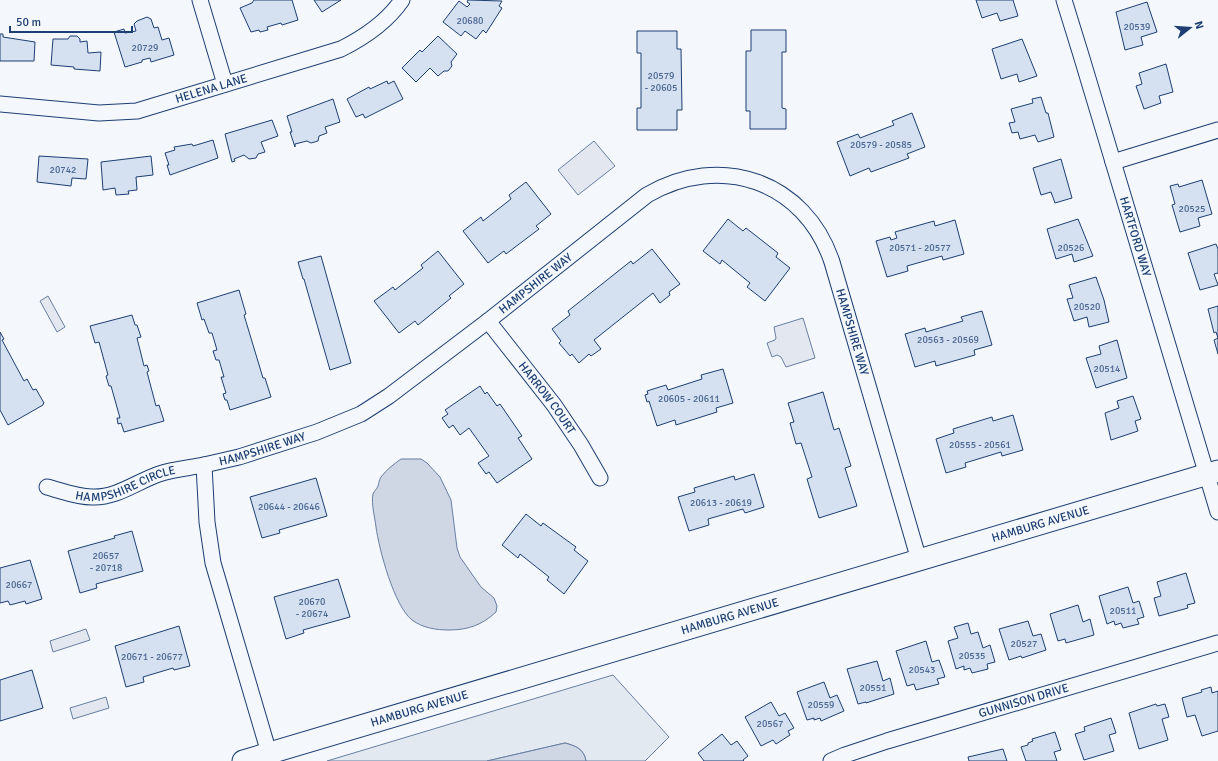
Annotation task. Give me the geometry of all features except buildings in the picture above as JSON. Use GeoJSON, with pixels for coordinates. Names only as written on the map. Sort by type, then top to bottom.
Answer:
{"type":"FeatureCollection","features":[{"type":"Feature","properties":{"kind":"street"},"geometry":{"type":"LineString","coordinates":[[200,0],[225,84]]}},
{"type":"Feature","properties":{"kind":"street","name":"HELENA LANE"},"geometry":{"type":"LineString","coordinates":[[0,104],[99,113],[123,113],[150,107],[341,49],[360,39],[377,27],[391,14],[402,0]]}},
{"type":"Feature","properties":{"kind":"street","name":"HARTFORD WAY"},"geometry":{"type":"LineString","coordinates":[[1064,0],[1113,162],[1213,472],[1218,512]]}},
{"type":"Feature","properties":{"kind":"street"},"geometry":{"type":"LineString","coordinates":[[1113,162],[1218,130]]}},
{"type":"Feature","properties":{"kind":"street","name":"HAMPSHIRE WAY"},"geometry":{"type":"LineString","coordinates":[[269,753],[213,563],[206,516],[204,465],[239,457],[317,432],[361,414],[389,396],[488,321],[620,215],[656,190],[690,177],[725,174],[750,180],[778,192],[805,214],[817,231],[829,253],[919,560]]}},
{"type":"Feature","properties":{"kind":"street","name":"HARROW COURT"},"geometry":{"type":"LineString","coordinates":[[488,321],[554,405],[581,445],[600,478]]}},
{"type":"Feature","properties":{"kind":"street","name":"HAMPSHIRE CIRCLE"},"geometry":{"type":"LineString","coordinates":[[47,487],[83,496],[102,497],[124,491],[161,473],[204,465]]}},
{"type":"Feature","properties":{"kind":"street","name":"HAMBURG AVENUE"},"geometry":{"type":"LineString","coordinates":[[242,761],[1213,472]]}},
{"type":"Feature","properties":{"kind":"street","name":"GUNNISON DRIVE"},"geometry":{"type":"LineString","coordinates":[[831,761],[887,741],[1218,643]]}},
{"type":"Feature","properties":{"kind":"shaded area"},"geometry":{"type":"Polygon","coordinates":[[[594,141],[615,166],[578,195],[558,170],[594,141]]]}},
{"type":"Feature","properties":{"kind":"shaded area"},"geometry":{"type":"Polygon","coordinates":[[[48,296],[65,327],[57,332],[40,301],[48,296]]]}},
{"type":"Feature","properties":{"kind":"shaded area"},"geometry":{"type":"Polygon","coordinates":[[[803,318],[815,358],[786,367],[781,357],[777,355],[772,357],[767,343],[775,340],[776,338],[774,327],[803,318]]]}},
{"type":"Feature","properties":{"kind":"shaded area"},"geometry":{"type":"Polygon","coordinates":[[[401,459],[421,459],[427,463],[440,477],[451,500],[457,548],[460,557],[481,587],[494,598],[497,606],[496,612],[474,626],[456,630],[444,630],[421,625],[412,620],[405,613],[393,590],[380,549],[372,502],[373,494],[378,487],[381,477],[401,459]]]}},
{"type":"Feature","properties":{"kind":"shaded area"},"geometry":{"type":"Polygon","coordinates":[[[86,629],[90,640],[53,652],[50,641],[86,629]]]}},
{"type":"Feature","properties":{"kind":"shaded area"},"geometry":{"type":"Polygon","coordinates":[[[613,675],[669,737],[645,761],[586,761],[579,749],[573,745],[565,743],[487,761],[327,761],[613,675]]]}},
{"type":"Feature","properties":{"kind":"shaded area"},"geometry":{"type":"Polygon","coordinates":[[[106,697],[109,708],[73,719],[70,708],[106,697]]]}},
{"type":"Feature","properties":{"kind":"shaded area"},"geometry":{"type":"Polygon","coordinates":[[[565,743],[573,745],[579,749],[586,761],[487,761],[565,743]]]}}]}
